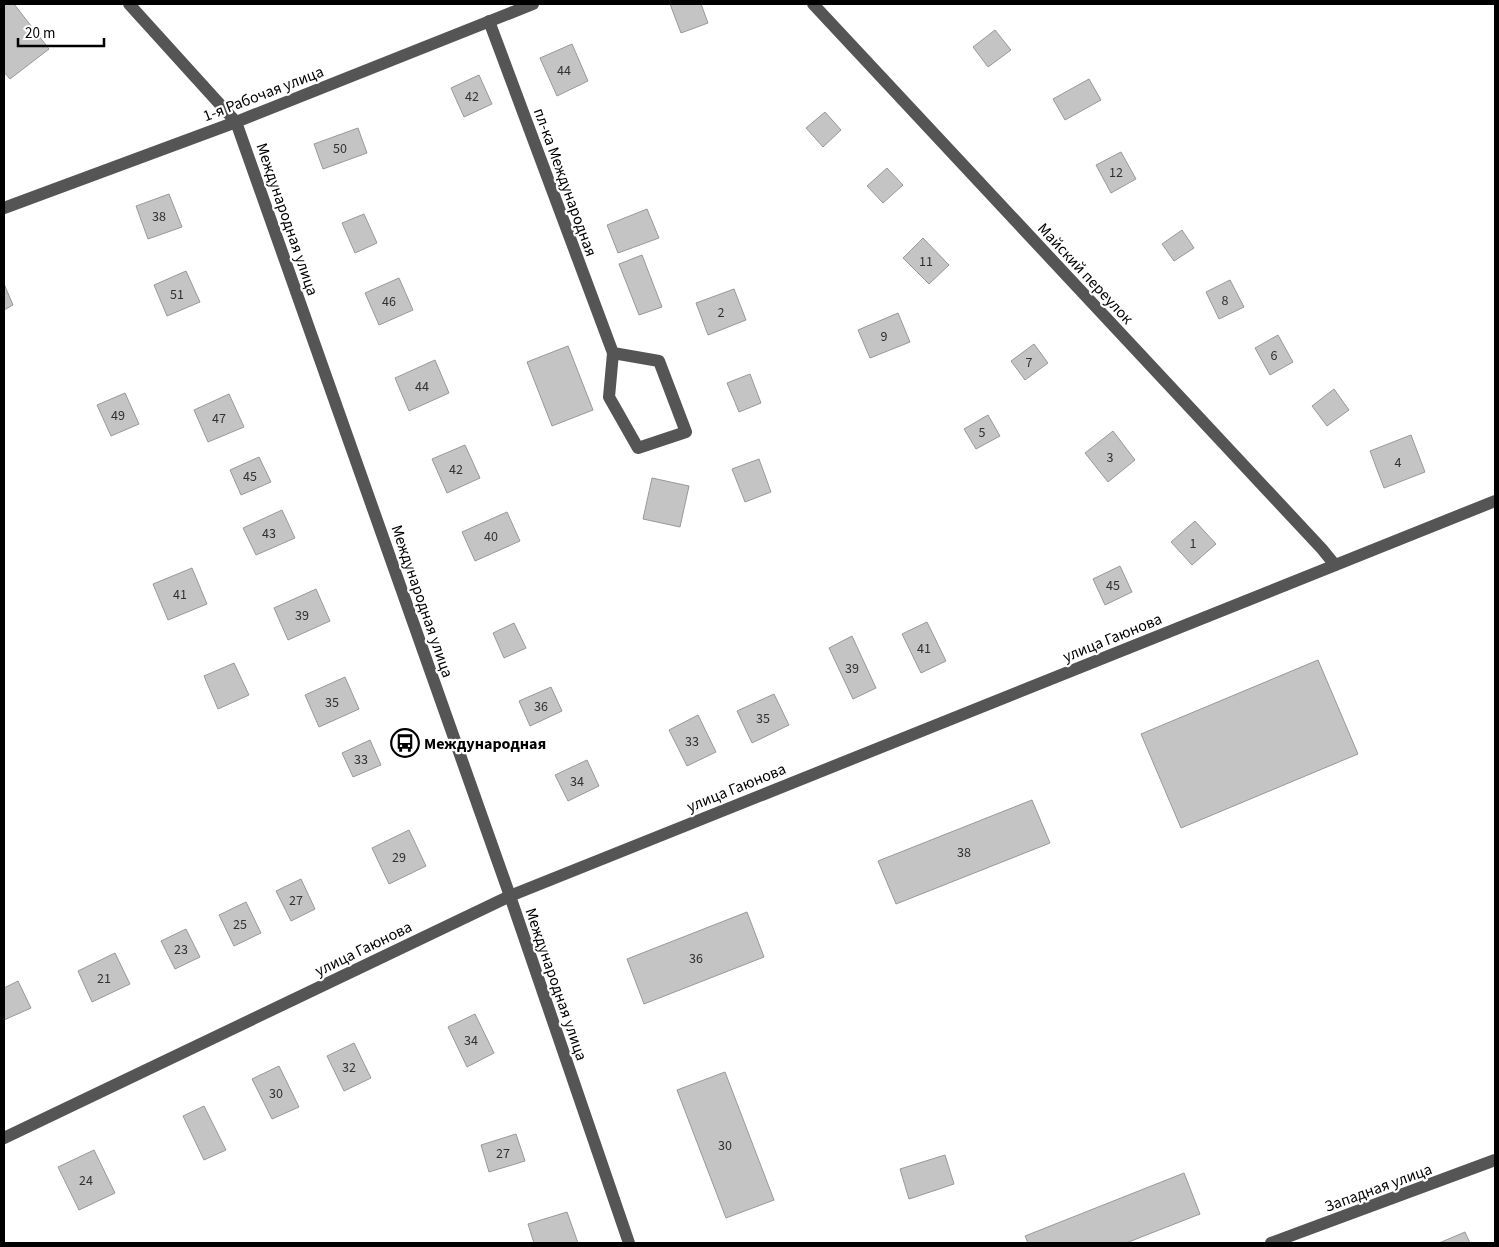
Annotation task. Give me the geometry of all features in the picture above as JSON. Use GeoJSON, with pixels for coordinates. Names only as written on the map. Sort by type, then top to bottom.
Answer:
{"type":"FeatureCollection","features":[{"type":"Feature","properties":{"kind":"street","name":"1-я Рабочая улица"},"geometry":{"type":"LineString","coordinates":[[4,208],[236,122],[533,4]]}},
{"type":"Feature","properties":{"kind":"street","name":"Майский переулок"},"geometry":{"type":"LineString","coordinates":[[813,4],[1335,565]]}},
{"type":"Feature","properties":{"kind":"street","name":"Международная улица"},"geometry":{"type":"LineString","coordinates":[[133,5],[236,122],[510,896],[629,1243]]}},
{"type":"Feature","properties":{"kind":"street","name":"пл-ка Международная"},"geometry":{"type":"LineString","coordinates":[[489,21],[613,353],[609,397],[638,448],[686,432],[659,361],[613,353]]}},
{"type":"Feature","properties":{"kind":"street","name":"улица Гаюнова"},"geometry":{"type":"LineString","coordinates":[[4,1138],[510,896],[1495,501]]}},
{"type":"Feature","properties":{"kind":"street","name":"Западная улица"},"geometry":{"type":"LineString","coordinates":[[1271,1243],[1495,1160]]}},
{"type":"Feature","properties":{"kind":"building"},"geometry":{"type":"Polygon","coordinates":[[[4,4],[14,4],[49,49],[10,79],[4,72],[4,4]]]}},
{"type":"Feature","properties":{"kind":"building"},"geometry":{"type":"Polygon","coordinates":[[[670,4],[701,4],[708,23],[681,33],[670,4]]]}},
{"type":"Feature","properties":{"kind":"building"},"geometry":{"type":"Polygon","coordinates":[[[995,30],[1011,50],[988,67],[973,47],[995,30]]]}},
{"type":"Feature","properties":{"kind":"building"},"geometry":{"type":"Polygon","coordinates":[[[572,44],[588,81],[557,96],[540,58],[572,44]]]}},
{"type":"Feature","properties":{"kind":"building"},"geometry":{"type":"Polygon","coordinates":[[[479,75],[492,104],[464,117],[451,88],[479,75]]]}},
{"type":"Feature","properties":{"kind":"building"},"geometry":{"type":"Polygon","coordinates":[[[1089,79],[1101,100],[1065,120],[1053,99],[1089,79]]]}},
{"type":"Feature","properties":{"kind":"building"},"geometry":{"type":"Polygon","coordinates":[[[825,112],[841,130],[823,147],[806,128],[825,112]]]}},
{"type":"Feature","properties":{"kind":"building"},"geometry":{"type":"Polygon","coordinates":[[[358,128],[367,153],[323,169],[314,144],[358,128]]]}},
{"type":"Feature","properties":{"kind":"building"},"geometry":{"type":"Polygon","coordinates":[[[1121,152],[1136,179],[1111,193],[1096,165],[1121,152]]]}},
{"type":"Feature","properties":{"kind":"building"},"geometry":{"type":"Polygon","coordinates":[[[887,168],[903,185],[883,203],[867,186],[887,168]]]}},
{"type":"Feature","properties":{"kind":"building"},"geometry":{"type":"Polygon","coordinates":[[[169,194],[182,227],[148,239],[136,206],[169,194]]]}},
{"type":"Feature","properties":{"kind":"building"},"geometry":{"type":"Polygon","coordinates":[[[647,209],[659,238],[618,253],[607,225],[647,209]]]}},
{"type":"Feature","properties":{"kind":"building"},"geometry":{"type":"Polygon","coordinates":[[[364,214],[377,243],[355,253],[342,223],[364,214]]]}},
{"type":"Feature","properties":{"kind":"building"},"geometry":{"type":"Polygon","coordinates":[[[1182,230],[1194,248],[1174,261],[1162,244],[1182,230]]]}},
{"type":"Feature","properties":{"kind":"building"},"geometry":{"type":"Polygon","coordinates":[[[923,238],[949,265],[929,284],[903,258],[923,238]]]}},
{"type":"Feature","properties":{"kind":"building"},"geometry":{"type":"Polygon","coordinates":[[[642,255],[662,307],[639,315],[619,264],[642,255]]]}},
{"type":"Feature","properties":{"kind":"building"},"geometry":{"type":"Polygon","coordinates":[[[186,271],[200,302],[167,316],[154,285],[186,271]]]}},
{"type":"Feature","properties":{"kind":"building"},"geometry":{"type":"Polygon","coordinates":[[[399,278],[413,310],[379,325],[365,293],[399,278]]]}},
{"type":"Feature","properties":{"kind":"building"},"geometry":{"type":"Polygon","coordinates":[[[1230,280],[1244,307],[1219,319],[1206,292],[1230,280]]]}},
{"type":"Feature","properties":{"kind":"building"},"geometry":{"type":"Polygon","coordinates":[[[4,284],[13,305],[4,310],[4,284]]]}},
{"type":"Feature","properties":{"kind":"building"},"geometry":{"type":"Polygon","coordinates":[[[734,289],[746,320],[708,335],[696,303],[734,289]]]}},
{"type":"Feature","properties":{"kind":"building"},"geometry":{"type":"Polygon","coordinates":[[[898,313],[910,342],[870,358],[858,330],[898,313]]]}},
{"type":"Feature","properties":{"kind":"building"},"geometry":{"type":"Polygon","coordinates":[[[1278,335],[1293,362],[1270,375],[1255,348],[1278,335]]]}},
{"type":"Feature","properties":{"kind":"building"},"geometry":{"type":"Polygon","coordinates":[[[1034,344],[1048,363],[1025,380],[1011,361],[1034,344]]]}},
{"type":"Feature","properties":{"kind":"building"},"geometry":{"type":"Polygon","coordinates":[[[568,346],[593,410],[552,426],[527,362],[568,346]]]}},
{"type":"Feature","properties":{"kind":"building"},"geometry":{"type":"Polygon","coordinates":[[[435,360],[449,393],[409,411],[395,378],[435,360]]]}},
{"type":"Feature","properties":{"kind":"building"},"geometry":{"type":"Polygon","coordinates":[[[750,374],[761,403],[739,412],[727,383],[750,374]]]}},
{"type":"Feature","properties":{"kind":"building"},"geometry":{"type":"Polygon","coordinates":[[[1334,389],[1349,410],[1327,426],[1312,406],[1334,389]]]}},
{"type":"Feature","properties":{"kind":"building"},"geometry":{"type":"Polygon","coordinates":[[[125,393],[139,424],[111,436],[97,405],[125,393]]]}},
{"type":"Feature","properties":{"kind":"building"},"geometry":{"type":"Polygon","coordinates":[[[229,394],[244,427],[208,442],[194,410],[229,394]]]}},
{"type":"Feature","properties":{"kind":"building"},"geometry":{"type":"Polygon","coordinates":[[[988,415],[1000,436],[976,449],[964,429],[988,415]]]}},
{"type":"Feature","properties":{"kind":"building"},"geometry":{"type":"Polygon","coordinates":[[[1113,431],[1135,460],[1108,482],[1085,453],[1113,431]]]}},
{"type":"Feature","properties":{"kind":"building"},"geometry":{"type":"Polygon","coordinates":[[[1411,435],[1425,472],[1384,488],[1370,451],[1411,435]]]}},
{"type":"Feature","properties":{"kind":"building"},"geometry":{"type":"Polygon","coordinates":[[[465,445],[480,478],[447,493],[432,459],[465,445]]]}},
{"type":"Feature","properties":{"kind":"building"},"geometry":{"type":"Polygon","coordinates":[[[259,457],[271,482],[241,495],[230,470],[259,457]]]}},
{"type":"Feature","properties":{"kind":"building"},"geometry":{"type":"Polygon","coordinates":[[[759,459],[771,492],[745,502],[732,469],[759,459]]]}},
{"type":"Feature","properties":{"kind":"building"},"geometry":{"type":"Polygon","coordinates":[[[652,478],[689,486],[680,527],[643,519],[652,478]]]}},
{"type":"Feature","properties":{"kind":"building"},"geometry":{"type":"Polygon","coordinates":[[[282,510],[295,538],[256,555],[243,528],[282,510]]]}},
{"type":"Feature","properties":{"kind":"building"},"geometry":{"type":"Polygon","coordinates":[[[507,512],[520,541],[475,561],[462,532],[507,512]]]}},
{"type":"Feature","properties":{"kind":"building"},"geometry":{"type":"Polygon","coordinates":[[[1195,521],[1216,544],[1192,565],[1171,542],[1195,521]]]}},
{"type":"Feature","properties":{"kind":"building"},"geometry":{"type":"Polygon","coordinates":[[[1120,566],[1132,592],[1105,605],[1093,579],[1120,566]]]}},
{"type":"Feature","properties":{"kind":"building"},"geometry":{"type":"Polygon","coordinates":[[[192,568],[207,604],[168,620],[153,584],[192,568]]]}},
{"type":"Feature","properties":{"kind":"building"},"geometry":{"type":"Polygon","coordinates":[[[316,589],[330,621],[288,640],[274,608],[316,589]]]}},
{"type":"Feature","properties":{"kind":"building"},"geometry":{"type":"Polygon","coordinates":[[[927,622],[946,661],[921,673],[902,634],[927,622]]]}},
{"type":"Feature","properties":{"kind":"building"},"geometry":{"type":"Polygon","coordinates":[[[514,623],[526,648],[504,658],[493,633],[514,623]]]}},
{"type":"Feature","properties":{"kind":"building"},"geometry":{"type":"Polygon","coordinates":[[[852,636],[876,688],[853,699],[829,648],[852,636]]]}},
{"type":"Feature","properties":{"kind":"building"},"geometry":{"type":"Polygon","coordinates":[[[1318,660],[1358,754],[1181,828],[1141,734],[1318,660]]]}},
{"type":"Feature","properties":{"kind":"building"},"geometry":{"type":"Polygon","coordinates":[[[234,663],[249,695],[218,709],[204,676],[234,663]]]}},
{"type":"Feature","properties":{"kind":"building"},"geometry":{"type":"Polygon","coordinates":[[[345,677],[359,709],[319,727],[305,695],[345,677]]]}},
{"type":"Feature","properties":{"kind":"building"},"geometry":{"type":"Polygon","coordinates":[[[551,687],[562,711],[530,726],[519,701],[551,687]]]}},
{"type":"Feature","properties":{"kind":"building"},"geometry":{"type":"Polygon","coordinates":[[[774,694],[789,725],[752,743],[737,711],[774,694]]]}},
{"type":"Feature","properties":{"kind":"building"},"geometry":{"type":"Polygon","coordinates":[[[698,715],[716,752],[687,766],[669,730],[698,715]]]}},
{"type":"Feature","properties":{"kind":"building"},"geometry":{"type":"Polygon","coordinates":[[[370,740],[381,765],[353,777],[342,753],[370,740]]]}},
{"type":"Feature","properties":{"kind":"building"},"geometry":{"type":"Polygon","coordinates":[[[587,760],[599,786],[568,801],[555,775],[587,760]]]}},
{"type":"Feature","properties":{"kind":"building"},"geometry":{"type":"Polygon","coordinates":[[[1032,800],[1050,843],[896,904],[878,861],[1032,800]]]}},
{"type":"Feature","properties":{"kind":"building"},"geometry":{"type":"Polygon","coordinates":[[[409,830],[426,866],[389,884],[372,848],[409,830]]]}},
{"type":"Feature","properties":{"kind":"building"},"geometry":{"type":"Polygon","coordinates":[[[301,879],[315,909],[291,921],[276,891],[301,879]]]}},
{"type":"Feature","properties":{"kind":"building"},"geometry":{"type":"Polygon","coordinates":[[[246,902],[261,933],[234,946],[219,915],[246,902]]]}},
{"type":"Feature","properties":{"kind":"building"},"geometry":{"type":"Polygon","coordinates":[[[747,912],[764,957],[644,1004],[627,959],[747,912]]]}},
{"type":"Feature","properties":{"kind":"building"},"geometry":{"type":"Polygon","coordinates":[[[186,929],[200,957],[175,969],[161,941],[186,929]]]}},
{"type":"Feature","properties":{"kind":"building"},"geometry":{"type":"Polygon","coordinates":[[[115,953],[130,984],[92,1002],[78,971],[115,953]]]}},
{"type":"Feature","properties":{"kind":"building"},"geometry":{"type":"Polygon","coordinates":[[[18,981],[31,1008],[4,1020],[4,988],[18,981]]]}},
{"type":"Feature","properties":{"kind":"building"},"geometry":{"type":"Polygon","coordinates":[[[475,1014],[494,1053],[467,1067],[448,1027],[475,1014]]]}},
{"type":"Feature","properties":{"kind":"building"},"geometry":{"type":"Polygon","coordinates":[[[354,1043],[371,1078],[344,1091],[327,1056],[354,1043]]]}},
{"type":"Feature","properties":{"kind":"building"},"geometry":{"type":"Polygon","coordinates":[[[279,1066],[299,1107],[272,1119],[252,1079],[279,1066]]]}},
{"type":"Feature","properties":{"kind":"building"},"geometry":{"type":"Polygon","coordinates":[[[725,1072],[774,1200],[726,1218],[677,1090],[725,1072]]]}},
{"type":"Feature","properties":{"kind":"building"},"geometry":{"type":"Polygon","coordinates":[[[204,1106],[226,1150],[204,1160],[183,1116],[204,1106]]]}},
{"type":"Feature","properties":{"kind":"building"},"geometry":{"type":"Polygon","coordinates":[[[516,1134],[525,1161],[489,1172],[481,1145],[516,1134]]]}},
{"type":"Feature","properties":{"kind":"building"},"geometry":{"type":"Polygon","coordinates":[[[94,1150],[115,1193],[79,1210],[58,1167],[94,1150]]]}},
{"type":"Feature","properties":{"kind":"building"},"geometry":{"type":"Polygon","coordinates":[[[945,1155],[954,1184],[909,1199],[900,1169],[945,1155]]]}},
{"type":"Feature","properties":{"kind":"building"},"geometry":{"type":"Polygon","coordinates":[[[1184,1173],[1200,1214],[1126,1243],[1028,1243],[1025,1236],[1184,1173]]]}},
{"type":"Feature","properties":{"kind":"building"},"geometry":{"type":"Polygon","coordinates":[[[567,1212],[578,1243],[534,1243],[528,1224],[567,1212]]]}},
{"type":"Feature","properties":{"kind":"building"},"geometry":{"type":"Polygon","coordinates":[[[1465,1232],[1470,1243],[1439,1243],[1465,1232]]]}},
{"type":"Feature","properties":{"kind":"place","name":"Международная"},"geometry":{"type":"Point","coordinates":[405,743]}}]}
